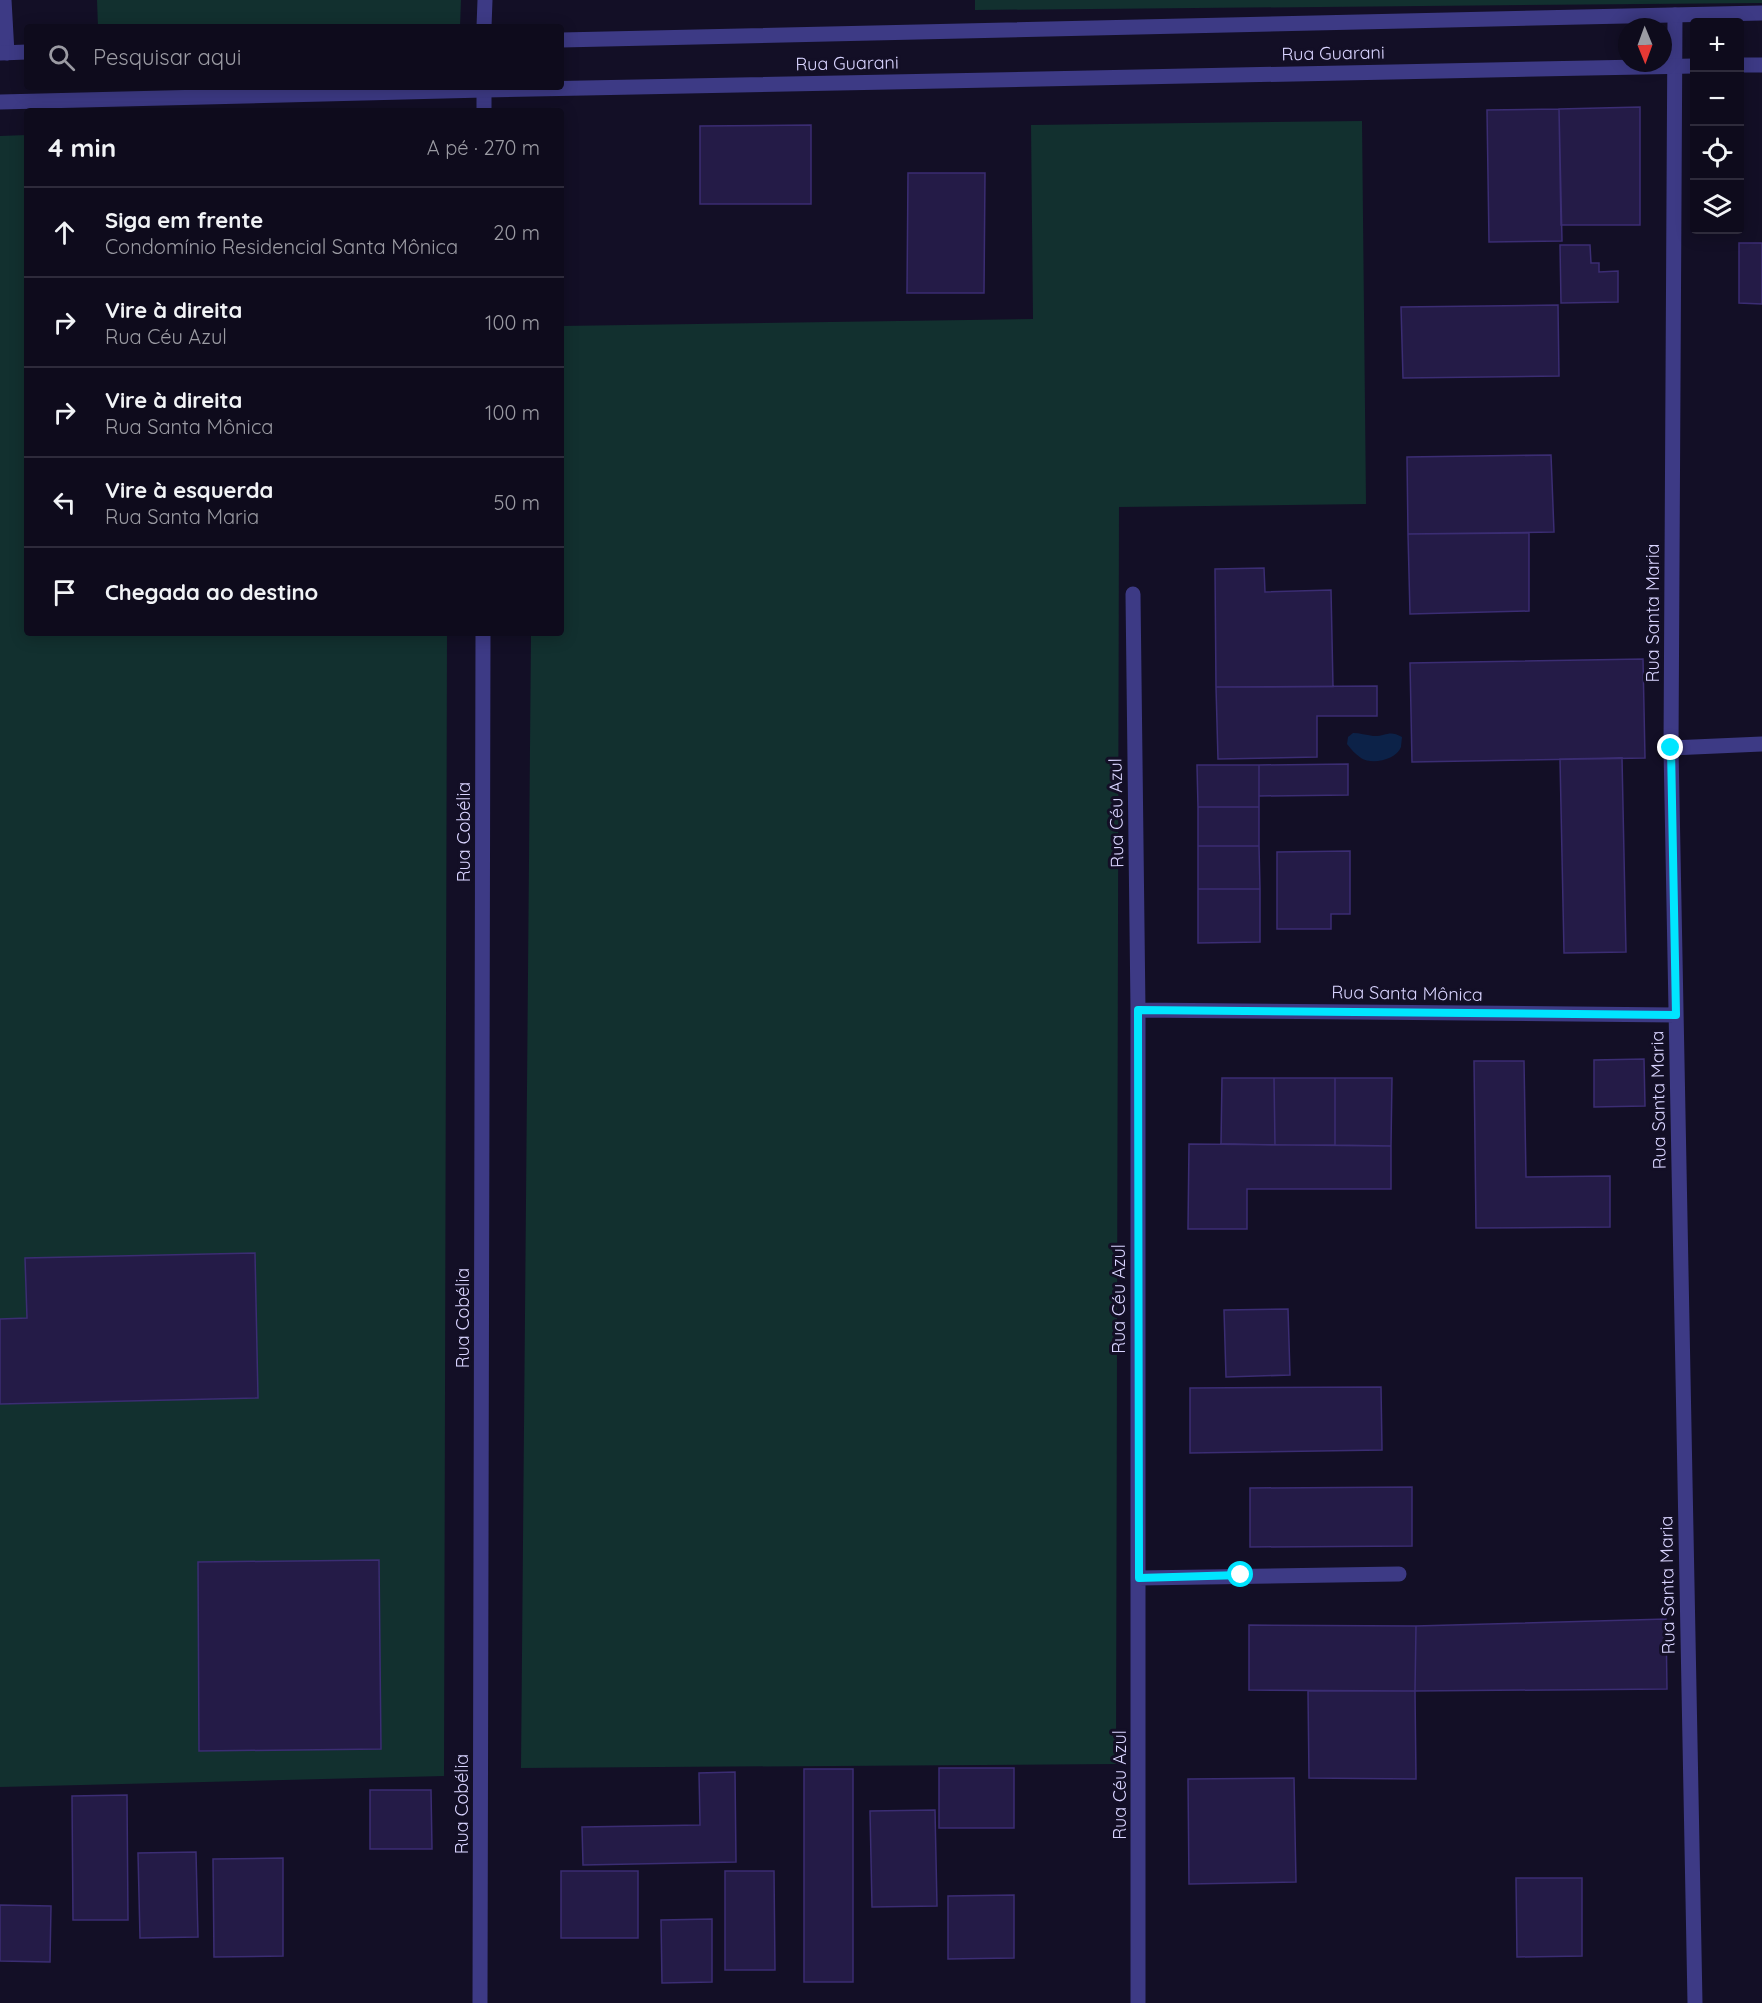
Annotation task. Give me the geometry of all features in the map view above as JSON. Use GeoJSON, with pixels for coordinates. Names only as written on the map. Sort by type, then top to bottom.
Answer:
{"type":"FeatureCollection","features":[{"type":"Feature","properties":{"kind":"street"},"geometry":{"type":"LineString","coordinates":[[4,0],[3,53],[24,52]]}},
{"type":"Feature","properties":{"kind":"street"},"geometry":{"type":"LineString","coordinates":[[484,0],[484,24]]}},
{"type":"Feature","properties":{"kind":"street","name":"Rua Guarani"},"geometry":{"type":"LineString","coordinates":[[564,40],[1762,13]]}},
{"type":"Feature","properties":{"kind":"street","name":"Rua Santa Maria"},"geometry":{"type":"LineString","coordinates":[[1675,15],[1671,748],[1695,2003]]}},
{"type":"Feature","properties":{"kind":"street"},"geometry":{"type":"LineString","coordinates":[[1744,65],[1762,65]]}},
{"type":"Feature","properties":{"kind":"street","name":"Rua Guarani"},"geometry":{"type":"LineString","coordinates":[[564,87],[1690,66]]}},
{"type":"Feature","properties":{"kind":"street","name":"Rua Guarani"},"geometry":{"type":"LineString","coordinates":[[0,102],[415,90]]}},
{"type":"Feature","properties":{"kind":"street"},"geometry":{"type":"LineString","coordinates":[[484,90],[484,108]]}},
{"type":"Feature","properties":{"kind":"street","name":"Rua Céu Azul"},"geometry":{"type":"LineString","coordinates":[[1133,594],[1138,1010],[1138,2003]]}},
{"type":"Feature","properties":{"kind":"street","name":"Rua Cobélia"},"geometry":{"type":"LineString","coordinates":[[480,2003],[483,636]]}},
{"type":"Feature","properties":{"kind":"street"},"geometry":{"type":"LineString","coordinates":[[1671,748],[1762,744]]}},
{"type":"Feature","properties":{"kind":"street","name":"Rua Santa Mônica"},"geometry":{"type":"LineString","coordinates":[[1138,1010],[1676,1015]]}},
{"type":"Feature","properties":{"kind":"street"},"geometry":{"type":"LineString","coordinates":[[1139,1578],[1399,1574]]}},
{"type":"Feature","properties":{"kind":"green space"},"geometry":{"type":"Polygon","coordinates":[[[97,0],[461,0],[460,24],[98,24],[97,0]]]}},
{"type":"Feature","properties":{"kind":"green space"},"geometry":{"type":"Polygon","coordinates":[[[975,0],[1762,0],[1762,3],[975,10],[975,0]]]}},
{"type":"Feature","properties":{"kind":"green space"},"geometry":{"type":"Polygon","coordinates":[[[1362,121],[1366,504],[1119,507],[1116,1764],[521,1768],[531,636],[564,636],[564,326],[1033,319],[1031,125],[1362,121]]]}},
{"type":"Feature","properties":{"kind":"green space"},"geometry":{"type":"Polygon","coordinates":[[[24,135],[24,636],[447,636],[444,1776],[0,1787],[0,136],[24,135]]]}},
{"type":"Feature","properties":{"kind":"water"},"geometry":{"type":"Polygon","coordinates":[[[1353,733],[1373,736],[1390,733],[1398,735],[1402,737],[1401,747],[1389,758],[1377,761],[1366,760],[1357,755],[1347,744],[1348,737],[1353,733]]]}},
{"type":"Feature","properties":{"kind":"building"},"geometry":{"type":"Polygon","coordinates":[[[1640,107],[1640,225],[1561,225],[1559,109],[1640,107]]]}},
{"type":"Feature","properties":{"kind":"building"},"geometry":{"type":"Polygon","coordinates":[[[1559,109],[1562,241],[1489,242],[1487,110],[1559,109]]]}},
{"type":"Feature","properties":{"kind":"building"},"geometry":{"type":"Polygon","coordinates":[[[811,125],[811,204],[700,204],[700,126],[811,125]]]}},
{"type":"Feature","properties":{"kind":"building"},"geometry":{"type":"Polygon","coordinates":[[[908,173],[985,173],[984,293],[907,293],[908,173]]]}},
{"type":"Feature","properties":{"kind":"building"},"geometry":{"type":"Polygon","coordinates":[[[1739,243],[1762,243],[1762,304],[1739,303],[1739,243]]]}},
{"type":"Feature","properties":{"kind":"building"},"geometry":{"type":"Polygon","coordinates":[[[1560,245],[1590,245],[1591,263],[1599,263],[1599,272],[1618,271],[1618,302],[1561,303],[1560,245]]]}},
{"type":"Feature","properties":{"kind":"building"},"geometry":{"type":"Polygon","coordinates":[[[1558,305],[1559,376],[1403,378],[1401,307],[1558,305]]]}},
{"type":"Feature","properties":{"kind":"building"},"geometry":{"type":"Polygon","coordinates":[[[1551,455],[1554,532],[1408,534],[1407,457],[1551,455]]]}},
{"type":"Feature","properties":{"kind":"building"},"geometry":{"type":"Polygon","coordinates":[[[1529,533],[1529,611],[1410,614],[1408,534],[1529,533]]]}},
{"type":"Feature","properties":{"kind":"building"},"geometry":{"type":"Polygon","coordinates":[[[1264,568],[1265,592],[1331,590],[1333,687],[1216,687],[1215,569],[1264,568]]]}},
{"type":"Feature","properties":{"kind":"building"},"geometry":{"type":"Polygon","coordinates":[[[1643,659],[1645,758],[1412,762],[1410,663],[1643,659]]]}},
{"type":"Feature","properties":{"kind":"building"},"geometry":{"type":"Polygon","coordinates":[[[1377,686],[1377,716],[1317,716],[1317,757],[1218,759],[1216,687],[1377,686]]]}},
{"type":"Feature","properties":{"kind":"building"},"geometry":{"type":"Polygon","coordinates":[[[1622,758],[1626,952],[1564,953],[1560,759],[1622,758]]]}},
{"type":"Feature","properties":{"kind":"building"},"geometry":{"type":"Polygon","coordinates":[[[1348,764],[1348,795],[1259,796],[1259,765],[1348,764]]]}},
{"type":"Feature","properties":{"kind":"building"},"geometry":{"type":"Polygon","coordinates":[[[1197,765],[1259,765],[1259,807],[1198,807],[1197,765]]]}},
{"type":"Feature","properties":{"kind":"building"},"geometry":{"type":"Polygon","coordinates":[[[1198,807],[1259,807],[1259,846],[1198,846],[1198,807]]]}},
{"type":"Feature","properties":{"kind":"building"},"geometry":{"type":"Polygon","coordinates":[[[1198,846],[1259,846],[1260,889],[1198,889],[1198,846]]]}},
{"type":"Feature","properties":{"kind":"building"},"geometry":{"type":"Polygon","coordinates":[[[1350,851],[1350,914],[1331,914],[1331,929],[1277,929],[1277,852],[1350,851]]]}},
{"type":"Feature","properties":{"kind":"building"},"geometry":{"type":"Polygon","coordinates":[[[1198,889],[1260,889],[1260,942],[1198,943],[1198,889]]]}},
{"type":"Feature","properties":{"kind":"building"},"geometry":{"type":"Polygon","coordinates":[[[1644,1059],[1645,1106],[1594,1107],[1594,1060],[1644,1059]]]}},
{"type":"Feature","properties":{"kind":"building"},"geometry":{"type":"Polygon","coordinates":[[[1474,1061],[1524,1061],[1526,1177],[1610,1176],[1610,1227],[1476,1228],[1474,1061]]]}},
{"type":"Feature","properties":{"kind":"building"},"geometry":{"type":"Polygon","coordinates":[[[1222,1078],[1274,1078],[1275,1145],[1221,1144],[1222,1078]]]}},
{"type":"Feature","properties":{"kind":"building"},"geometry":{"type":"Polygon","coordinates":[[[1274,1078],[1335,1078],[1335,1145],[1275,1145],[1274,1078]]]}},
{"type":"Feature","properties":{"kind":"building"},"geometry":{"type":"Polygon","coordinates":[[[1335,1078],[1392,1078],[1391,1146],[1335,1145],[1335,1078]]]}},
{"type":"Feature","properties":{"kind":"building"},"geometry":{"type":"Polygon","coordinates":[[[1189,1144],[1391,1146],[1391,1189],[1247,1189],[1247,1229],[1188,1229],[1189,1144]]]}},
{"type":"Feature","properties":{"kind":"building"},"geometry":{"type":"Polygon","coordinates":[[[255,1253],[258,1398],[0,1404],[0,1319],[27,1318],[25,1258],[255,1253]]]}},
{"type":"Feature","properties":{"kind":"building"},"geometry":{"type":"Polygon","coordinates":[[[1288,1309],[1290,1375],[1226,1377],[1224,1310],[1288,1309]]]}},
{"type":"Feature","properties":{"kind":"building"},"geometry":{"type":"Polygon","coordinates":[[[1381,1387],[1382,1450],[1190,1453],[1190,1388],[1381,1387]]]}},
{"type":"Feature","properties":{"kind":"building"},"geometry":{"type":"Polygon","coordinates":[[[1412,1487],[1412,1546],[1250,1547],[1250,1488],[1412,1487]]]}},
{"type":"Feature","properties":{"kind":"building"},"geometry":{"type":"Polygon","coordinates":[[[379,1560],[381,1749],[199,1751],[198,1562],[379,1560]]]}},
{"type":"Feature","properties":{"kind":"building"},"geometry":{"type":"Polygon","coordinates":[[[1666,1619],[1667,1689],[1415,1691],[1416,1626],[1666,1619]]]}},
{"type":"Feature","properties":{"kind":"building"},"geometry":{"type":"Polygon","coordinates":[[[1249,1625],[1416,1626],[1415,1691],[1249,1690],[1249,1625]]]}},
{"type":"Feature","properties":{"kind":"building"},"geometry":{"type":"Polygon","coordinates":[[[1308,1691],[1415,1691],[1416,1779],[1309,1778],[1308,1691]]]}},
{"type":"Feature","properties":{"kind":"building"},"geometry":{"type":"Polygon","coordinates":[[[939,1768],[1014,1768],[1014,1828],[939,1828],[939,1768]]]}},
{"type":"Feature","properties":{"kind":"building"},"geometry":{"type":"Polygon","coordinates":[[[804,1769],[853,1769],[853,1982],[804,1982],[804,1769]]]}},
{"type":"Feature","properties":{"kind":"building"},"geometry":{"type":"Polygon","coordinates":[[[735,1772],[736,1862],[583,1865],[582,1827],[700,1825],[699,1773],[735,1772]]]}},
{"type":"Feature","properties":{"kind":"building"},"geometry":{"type":"Polygon","coordinates":[[[1294,1778],[1296,1882],[1189,1884],[1188,1779],[1294,1778]]]}},
{"type":"Feature","properties":{"kind":"building"},"geometry":{"type":"Polygon","coordinates":[[[370,1790],[431,1790],[432,1849],[370,1849],[370,1790]]]}},
{"type":"Feature","properties":{"kind":"building"},"geometry":{"type":"Polygon","coordinates":[[[127,1795],[128,1920],[73,1920],[72,1796],[127,1795]]]}},
{"type":"Feature","properties":{"kind":"building"},"geometry":{"type":"Polygon","coordinates":[[[935,1810],[937,1906],[872,1907],[870,1811],[935,1810]]]}},
{"type":"Feature","properties":{"kind":"building"},"geometry":{"type":"Polygon","coordinates":[[[196,1852],[198,1937],[140,1938],[138,1853],[196,1852]]]}},
{"type":"Feature","properties":{"kind":"building"},"geometry":{"type":"Polygon","coordinates":[[[283,1858],[283,1956],[214,1957],[213,1859],[283,1858]]]}},
{"type":"Feature","properties":{"kind":"building"},"geometry":{"type":"Polygon","coordinates":[[[561,1871],[638,1871],[638,1938],[561,1938],[561,1871]]]}},
{"type":"Feature","properties":{"kind":"building"},"geometry":{"type":"Polygon","coordinates":[[[725,1871],[774,1871],[775,1970],[725,1970],[725,1871]]]}},
{"type":"Feature","properties":{"kind":"building"},"geometry":{"type":"Polygon","coordinates":[[[1516,1878],[1582,1878],[1582,1956],[1517,1957],[1516,1878]]]}},
{"type":"Feature","properties":{"kind":"building"},"geometry":{"type":"Polygon","coordinates":[[[1014,1895],[1014,1958],[948,1959],[948,1896],[1014,1895]]]}},
{"type":"Feature","properties":{"kind":"building"},"geometry":{"type":"Polygon","coordinates":[[[0,1905],[51,1906],[50,1962],[0,1961],[0,1905]]]}},
{"type":"Feature","properties":{"kind":"building"},"geometry":{"type":"Polygon","coordinates":[[[712,1919],[712,1982],[662,1983],[661,1920],[712,1919]]]}},
{"type":"Feature","properties":{"kind":"route"},"geometry":{"type":"LineString","coordinates":[[1241,1575],[1139,1578],[1138,1010],[1676,1015],[1671,748]]}}]}
